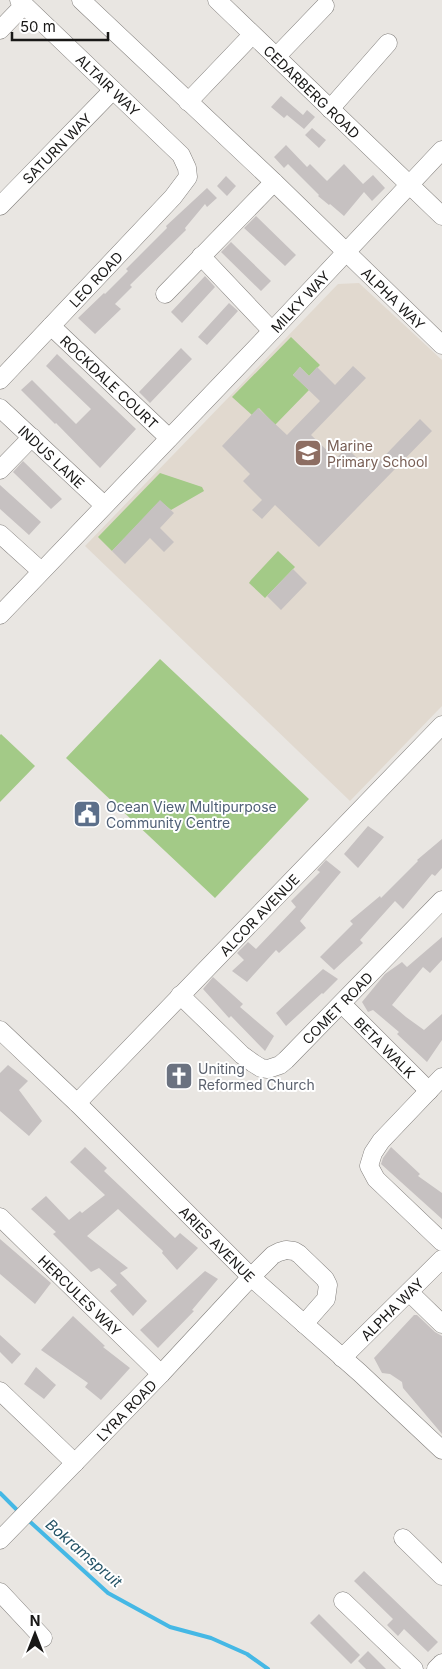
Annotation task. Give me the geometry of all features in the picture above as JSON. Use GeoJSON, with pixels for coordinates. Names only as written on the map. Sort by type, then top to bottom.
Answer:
{"type":"FeatureCollection","features":[{"type":"Feature","properties":{"kind":"street"},"geometry":{"type":"LineString","coordinates":[[81,0],[346,252]]}},
{"type":"Feature","properties":{"kind":"street","name":"CEDARBERG ROAD"},"geometry":{"type":"LineString","coordinates":[[217,0],[442,216]]}},
{"type":"Feature","properties":{"kind":"street"},"geometry":{"type":"LineString","coordinates":[[0,30],[21,2]]}},
{"type":"Feature","properties":{"kind":"street","name":"ALTAIR WAY"},"geometry":{"type":"LineString","coordinates":[[21,2],[181,155],[187,168],[188,177]]}},
{"type":"Feature","properties":{"kind":"street"},"geometry":{"type":"LineString","coordinates":[[276,57],[325,6]]}},
{"type":"Feature","properties":{"kind":"street"},"geometry":{"type":"LineString","coordinates":[[188,102],[252,35]]}},
{"type":"Feature","properties":{"kind":"street"},"geometry":{"type":"LineString","coordinates":[[330,109],[388,43]]}},
{"type":"Feature","properties":{"kind":"street","name":"SATURN WAY"},"geometry":{"type":"LineString","coordinates":[[0,206],[114,90]]}},
{"type":"Feature","properties":{"kind":"street","name":"MILKY WAY"},"geometry":{"type":"LineString","coordinates":[[0,615],[442,150]]}},
{"type":"Feature","properties":{"kind":"street","name":"LEO ROAD"},"geometry":{"type":"LineString","coordinates":[[0,380],[173,197],[188,177]]}},
{"type":"Feature","properties":{"kind":"street"},"geometry":{"type":"LineString","coordinates":[[165,294],[274,182]]}},
{"type":"Feature","properties":{"kind":"street","name":"ALPHA WAY"},"geometry":{"type":"LineString","coordinates":[[346,252],[442,345]]}},
{"type":"Feature","properties":{"kind":"street"},"geometry":{"type":"LineString","coordinates":[[201,256],[272,331]]}},
{"type":"Feature","properties":{"kind":"street","name":"ROCKDALE COURT"},"geometry":{"type":"LineString","coordinates":[[51,326],[169,438]]}},
{"type":"Feature","properties":{"kind":"street","name":"INDUS LANE"},"geometry":{"type":"LineString","coordinates":[[0,408],[104,506]]}},
{"type":"Feature","properties":{"kind":"street"},"geometry":{"type":"LineString","coordinates":[[0,470],[32,437]]}},
{"type":"Feature","properties":{"kind":"street"},"geometry":{"type":"LineString","coordinates":[[0,534],[41,572]]}},
{"type":"Feature","properties":{"kind":"street","name":"ALCOR AVENUE"},"geometry":{"type":"LineString","coordinates":[[77,1103],[442,725]]}},
{"type":"Feature","properties":{"kind":"street","name":"COMET ROAD"},"geometry":{"type":"LineString","coordinates":[[180,995],[242,1055],[261,1068],[268,1069],[280,1065],[342,1004],[442,900]]}},
{"type":"Feature","properties":{"kind":"street","name":"BETA WALK"},"geometry":{"type":"LineString","coordinates":[[342,1004],[428,1091]]}},
{"type":"Feature","properties":{"kind":"street","name":"ARIES AVENUE"},"geometry":{"type":"LineString","coordinates":[[0,1030],[77,1103],[251,1277],[442,1450]]}},
{"type":"Feature","properties":{"kind":"street"},"geometry":{"type":"LineString","coordinates":[[442,1077],[376,1147],[369,1166],[376,1179],[442,1242]]}},
{"type":"Feature","properties":{"kind":"street","name":"HERCULES WAY"},"geometry":{"type":"LineString","coordinates":[[0,1217],[161,1374]]}},
{"type":"Feature","properties":{"kind":"street","name":"LYRA ROAD"},"geometry":{"type":"LineString","coordinates":[[0,1540],[161,1374],[251,1277],[273,1255],[279,1252],[286,1250],[299,1254],[325,1279],[328,1285],[326,1299],[304,1324]]}},
{"type":"Feature","properties":{"kind":"street","name":"ALPHA WAY"},"geometry":{"type":"LineString","coordinates":[[342,1358],[442,1259]]}},
{"type":"Feature","properties":{"kind":"street"},"geometry":{"type":"LineString","coordinates":[[410,1292],[442,1324]]}},
{"type":"Feature","properties":{"kind":"street"},"geometry":{"type":"LineString","coordinates":[[0,1391],[75,1463]]}},
{"type":"Feature","properties":{"kind":"street"},"geometry":{"type":"LineString","coordinates":[[403,1538],[442,1576]]}},
{"type":"Feature","properties":{"kind":"street"},"geometry":{"type":"LineString","coordinates":[[0,1592],[43,1638]]}},
{"type":"Feature","properties":{"kind":"street"},"geometry":{"type":"LineString","coordinates":[[343,1601],[414,1669]]}},
{"type":"Feature","properties":{"kind":"street"},"geometry":{"type":"LineString","coordinates":[[436,1669],[442,1663]]}},
{"type":"Feature","properties":{"kind":"shaded area","name":"Marine Primary School"},"geometry":{"type":"Polygon","coordinates":[[[359,283],[442,360],[442,706],[350,801],[85,546],[338,284],[359,283]]]}},
{"type":"Feature","properties":{"kind":"green space"},"geometry":{"type":"Polygon","coordinates":[[[291,337],[320,365],[309,376],[300,367],[293,375],[309,390],[275,425],[259,408],[252,415],[232,397],[291,337]]]}},
{"type":"Feature","properties":{"kind":"green space"},"geometry":{"type":"Polygon","coordinates":[[[160,473],[202,487],[204,491],[171,510],[160,501],[112,551],[98,537],[160,473]]]}},
{"type":"Feature","properties":{"kind":"green space"},"geometry":{"type":"Polygon","coordinates":[[[278,551],[295,567],[265,598],[249,583],[278,551]]]}},
{"type":"Feature","properties":{"kind":"green space"},"geometry":{"type":"Polygon","coordinates":[[[160,659],[309,799],[215,898],[66,758],[160,659]]]}},
{"type":"Feature","properties":{"kind":"green space"},"geometry":{"type":"Polygon","coordinates":[[[0,735],[35,766],[0,802],[0,735]]]}},
{"type":"Feature","properties":{"kind":"building"},"geometry":{"type":"Polygon","coordinates":[[[281,96],[303,115],[307,110],[315,117],[304,129],[287,115],[284,118],[271,107],[281,96]]]}},
{"type":"Feature","properties":{"kind":"building"},"geometry":{"type":"Polygon","coordinates":[[[312,128],[326,140],[319,148],[305,135],[312,128]]]}},
{"type":"Feature","properties":{"kind":"building"},"geometry":{"type":"Polygon","coordinates":[[[286,145],[307,167],[310,164],[327,181],[344,164],[363,184],[373,175],[385,188],[372,201],[364,192],[344,216],[318,196],[288,164],[284,168],[274,157],[286,145]]]}},
{"type":"Feature","properties":{"kind":"building"},"geometry":{"type":"Polygon","coordinates":[[[226,176],[236,186],[227,196],[217,186],[226,176]]]}},
{"type":"Feature","properties":{"kind":"building"},"geometry":{"type":"Polygon","coordinates":[[[207,188],[217,198],[207,207],[205,204],[185,228],[186,230],[130,285],[132,287],[115,304],[121,309],[95,334],[78,318],[128,271],[126,269],[167,228],[166,226],[207,188]]]}},
{"type":"Feature","properties":{"kind":"building"},"geometry":{"type":"Polygon","coordinates":[[[256,216],[296,255],[285,266],[244,228],[256,216]]]}},
{"type":"Feature","properties":{"kind":"building"},"geometry":{"type":"Polygon","coordinates":[[[231,242],[271,281],[261,291],[221,252],[231,242]]]}},
{"type":"Feature","properties":{"kind":"building"},"geometry":{"type":"Polygon","coordinates":[[[205,276],[215,287],[182,323],[171,312],[205,276]]]}},
{"type":"Feature","properties":{"kind":"building"},"geometry":{"type":"Polygon","coordinates":[[[229,303],[238,311],[207,345],[198,337],[229,303]]]}},
{"type":"Feature","properties":{"kind":"building"},"geometry":{"type":"Polygon","coordinates":[[[181,348],[192,359],[150,403],[139,392],[181,348]]]}},
{"type":"Feature","properties":{"kind":"building"},"geometry":{"type":"Polygon","coordinates":[[[57,354],[136,429],[100,468],[21,390],[32,380],[76,424],[91,409],[46,366],[57,354]]]}},
{"type":"Feature","properties":{"kind":"building"},"geometry":{"type":"Polygon","coordinates":[[[353,366],[366,378],[311,435],[336,459],[344,450],[346,452],[349,450],[370,471],[420,419],[432,431],[319,547],[275,505],[262,519],[252,510],[262,500],[243,481],[250,474],[222,446],[258,408],[287,435],[320,401],[293,375],[300,367],[309,376],[317,367],[335,385],[353,366]]]}},
{"type":"Feature","properties":{"kind":"building"},"geometry":{"type":"Polygon","coordinates":[[[23,461],[62,499],[51,509],[13,472],[23,461]]]}},
{"type":"Feature","properties":{"kind":"building"},"geometry":{"type":"Polygon","coordinates":[[[0,485],[41,522],[29,535],[0,509],[0,485]]]}},
{"type":"Feature","properties":{"kind":"building"},"geometry":{"type":"Polygon","coordinates":[[[160,500],[174,513],[160,528],[174,542],[164,552],[150,538],[125,564],[112,551],[160,500]]]}},
{"type":"Feature","properties":{"kind":"building"},"geometry":{"type":"Polygon","coordinates":[[[293,569],[307,583],[281,610],[267,596],[293,569]]]}},
{"type":"Feature","properties":{"kind":"building"},"geometry":{"type":"Polygon","coordinates":[[[368,826],[384,837],[358,868],[344,854],[368,826]]]}},
{"type":"Feature","properties":{"kind":"building"},"geometry":{"type":"Polygon","coordinates":[[[442,839],[442,868],[435,876],[432,874],[403,909],[395,901],[360,940],[363,943],[334,970],[320,957],[353,924],[350,921],[380,896],[381,898],[417,860],[442,839]]]}},
{"type":"Feature","properties":{"kind":"building"},"geometry":{"type":"Polygon","coordinates":[[[326,860],[341,872],[300,921],[306,928],[279,953],[276,950],[247,982],[232,971],[244,960],[237,953],[248,942],[256,949],[296,907],[291,901],[320,872],[317,870],[326,860]]]}},
{"type":"Feature","properties":{"kind":"building"},"geometry":{"type":"Polygon","coordinates":[[[442,937],[442,960],[430,973],[423,967],[392,1005],[424,1030],[442,1014],[442,1040],[427,1062],[397,1034],[399,1032],[373,1010],[368,1012],[362,1002],[385,974],[402,962],[407,967],[442,937]]]}},
{"type":"Feature","properties":{"kind":"building"},"geometry":{"type":"Polygon","coordinates":[[[323,969],[338,979],[286,1026],[276,1013],[323,969]]]}},
{"type":"Feature","properties":{"kind":"building"},"geometry":{"type":"Polygon","coordinates":[[[213,977],[243,1004],[240,1007],[274,1036],[265,1051],[231,1016],[229,1018],[203,989],[213,977]]]}},
{"type":"Feature","properties":{"kind":"building"},"geometry":{"type":"Polygon","coordinates":[[[8,1065],[28,1081],[19,1090],[42,1121],[29,1136],[0,1111],[0,1073],[8,1065]]]}},
{"type":"Feature","properties":{"kind":"building"},"geometry":{"type":"Polygon","coordinates":[[[85,1147],[107,1168],[104,1171],[175,1238],[180,1233],[198,1248],[177,1270],[162,1253],[163,1251],[118,1209],[87,1236],[128,1268],[120,1273],[147,1301],[133,1316],[110,1291],[117,1285],[99,1268],[91,1272],[53,1234],[56,1232],[31,1209],[46,1196],[69,1220],[80,1211],[82,1213],[105,1195],[70,1162],[85,1147]]]}},
{"type":"Feature","properties":{"kind":"building"},"geometry":{"type":"Polygon","coordinates":[[[391,1147],[420,1174],[418,1176],[442,1193],[442,1219],[381,1164],[391,1147]]]}},
{"type":"Feature","properties":{"kind":"building"},"geometry":{"type":"Polygon","coordinates":[[[0,1239],[51,1283],[35,1304],[0,1274],[0,1239]]]}},
{"type":"Feature","properties":{"kind":"building"},"geometry":{"type":"Polygon","coordinates":[[[205,1271],[218,1279],[192,1310],[194,1311],[158,1348],[140,1330],[205,1271]]]}},
{"type":"Feature","properties":{"kind":"building"},"geometry":{"type":"Polygon","coordinates":[[[414,1315],[417,1315],[442,1336],[442,1434],[403,1388],[402,1382],[390,1374],[382,1373],[374,1358],[414,1315]]]}},
{"type":"Feature","properties":{"kind":"building"},"geometry":{"type":"Polygon","coordinates":[[[73,1316],[105,1346],[103,1347],[130,1368],[101,1400],[85,1387],[88,1383],[41,1350],[73,1316]]]}},
{"type":"Feature","properties":{"kind":"building"},"geometry":{"type":"Polygon","coordinates":[[[0,1335],[21,1354],[12,1364],[0,1352],[0,1335]]]}},
{"type":"Feature","properties":{"kind":"building"},"geometry":{"type":"Polygon","coordinates":[[[36,1367],[56,1385],[44,1399],[24,1384],[36,1367]]]}},
{"type":"Feature","properties":{"kind":"building"},"geometry":{"type":"Polygon","coordinates":[[[364,1571],[438,1642],[428,1652],[404,1629],[398,1636],[387,1625],[393,1619],[354,1581],[364,1571]]]}},
{"type":"Feature","properties":{"kind":"building"},"geometry":{"type":"Polygon","coordinates":[[[319,1614],[360,1655],[351,1664],[310,1623],[319,1614]]]}},
{"type":"Feature","properties":{"kind":"building"},"geometry":{"type":"Polygon","coordinates":[[[368,1651],[386,1669],[366,1669],[358,1661],[368,1651]]]}},
{"type":"Feature","properties":{"kind":"waterway","name":"Bokramspruit"},"geometry":{"type":"LineString","coordinates":[[0,1493],[20,1513]]}},
{"type":"Feature","properties":{"kind":"waterway","name":"Bokramspruit"},"geometry":{"type":"LineString","coordinates":[[27,1519],[108,1593],[170,1627],[211,1638],[247,1654],[268,1669]]}},
{"type":"Feature","properties":{"kind":"place","name":"Marine Primary School"},"geometry":{"type":"Point","coordinates":[308,453]}},
{"type":"Feature","properties":{"kind":"place","name":"Ocean View Multipurpose Community Centre"},"geometry":{"type":"Point","coordinates":[87,814]}},
{"type":"Feature","properties":{"kind":"place","name":"Uniting Reformed Church"},"geometry":{"type":"Point","coordinates":[179,1076]}}]}
